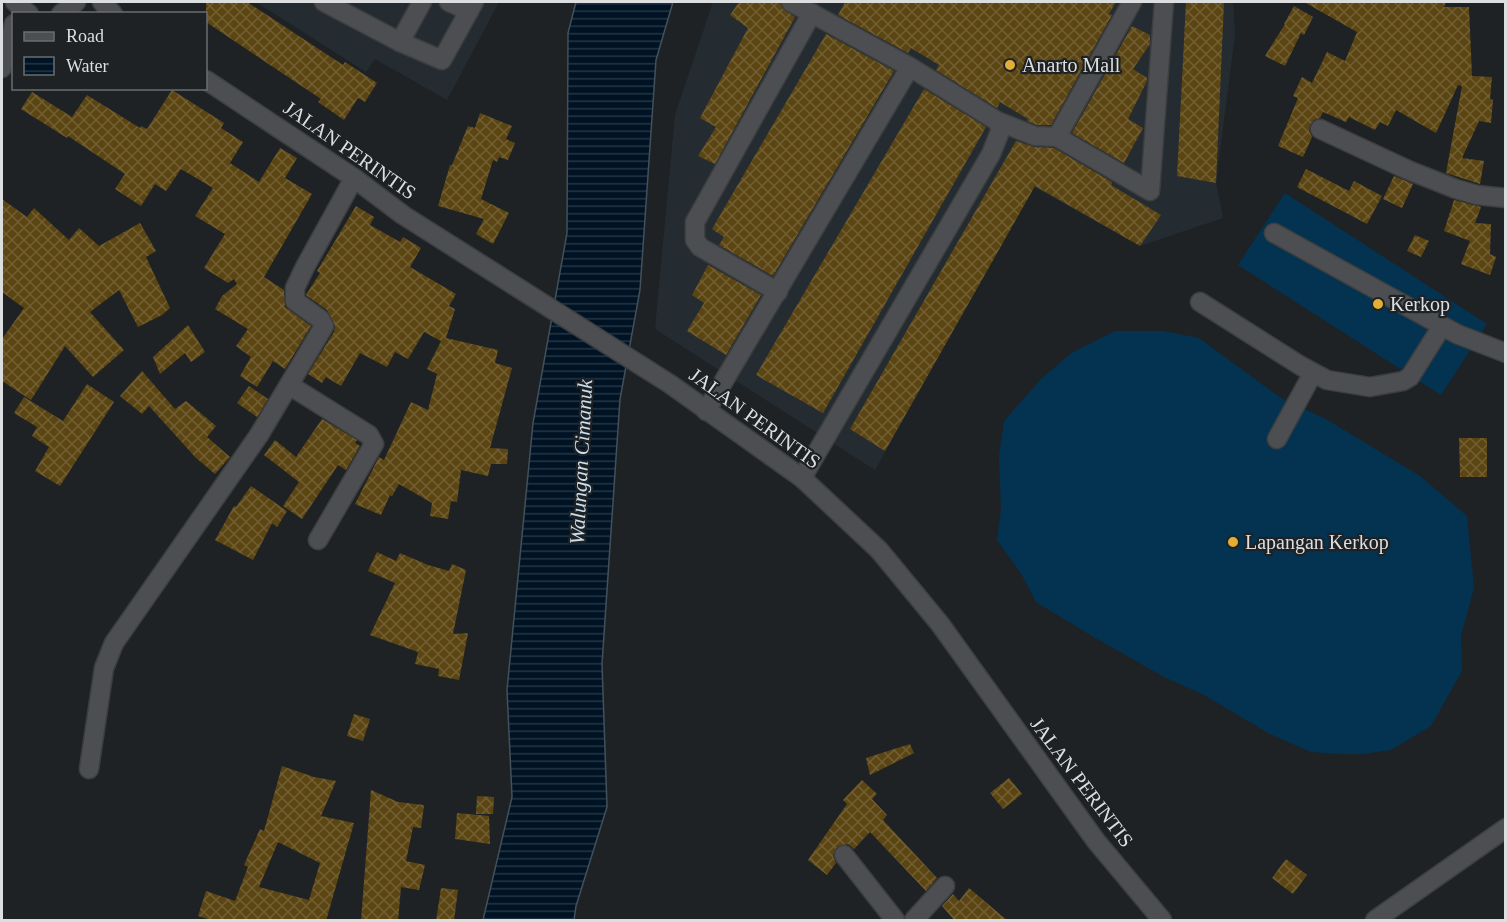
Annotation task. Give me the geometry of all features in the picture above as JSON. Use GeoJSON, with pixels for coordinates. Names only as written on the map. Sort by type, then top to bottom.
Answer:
{"type":"FeatureCollection","features":[{"type":"Feature","properties":{"kind":"street"},"geometry":{"type":"LineString","coordinates":[[324,2],[400,42],[442,60],[472,6],[449,2]]}},
{"type":"Feature","properties":{"kind":"street"},"geometry":{"type":"LineString","coordinates":[[400,42],[422,2]]}},
{"type":"Feature","properties":{"kind":"street"},"geometry":{"type":"LineString","coordinates":[[791,2],[910,67],[997,121],[1035,136],[1057,137],[1149,191],[1164,2]]}},
{"type":"Feature","properties":{"kind":"street"},"geometry":{"type":"LineString","coordinates":[[1057,137],[1132,2]]}},
{"type":"Feature","properties":{"kind":"street"},"geometry":{"type":"LineString","coordinates":[[778,292],[700,247],[695,240],[695,222],[812,13]]}},
{"type":"Feature","properties":{"kind":"street"},"geometry":{"type":"LineString","coordinates":[[2,69],[12,33]]}},
{"type":"Feature","properties":{"kind":"street"},"geometry":{"type":"LineString","coordinates":[[2,69],[12,56]]}},
{"type":"Feature","properties":{"kind":"street"},"geometry":{"type":"LineString","coordinates":[[706,411],[910,67]]}},
{"type":"Feature","properties":{"kind":"street","name":"JALAN PERINTIS"},"geometry":{"type":"LineString","coordinates":[[207,81],[354,178],[403,215],[670,384],[802,478],[879,550],[932,614],[1096,841],[1162,921]]}},
{"type":"Feature","properties":{"kind":"street"},"geometry":{"type":"LineString","coordinates":[[802,478],[991,154],[1001,129],[997,121]]}},
{"type":"Feature","properties":{"kind":"street"},"geometry":{"type":"LineString","coordinates":[[1320,129],[1408,170],[1456,189],[1477,195],[1506,198]]}},
{"type":"Feature","properties":{"kind":"street"},"geometry":{"type":"LineString","coordinates":[[88,769],[104,668],[114,643],[259,435],[324,326],[320,319],[294,301],[295,288],[354,178]]}},
{"type":"Feature","properties":{"kind":"street"},"geometry":{"type":"LineString","coordinates":[[1274,233],[1456,334],[1506,353]]}},
{"type":"Feature","properties":{"kind":"street"},"geometry":{"type":"LineString","coordinates":[[1200,302],[1327,380],[1370,387],[1403,381],[1413,372],[1442,326]]}},
{"type":"Feature","properties":{"kind":"street"},"geometry":{"type":"LineString","coordinates":[[1277,439],[1313,373]]}},
{"type":"Feature","properties":{"kind":"street"},"geometry":{"type":"LineString","coordinates":[[289,385],[369,435],[374,444],[318,540]]}},
{"type":"Feature","properties":{"kind":"street"},"geometry":{"type":"LineString","coordinates":[[1375,921],[1506,828]]}},
{"type":"Feature","properties":{"kind":"street"},"geometry":{"type":"LineString","coordinates":[[844,855],[895,921]]}},
{"type":"Feature","properties":{"kind":"street"},"geometry":{"type":"LineString","coordinates":[[914,921],[945,886]]}},
{"type":"Feature","properties":{"kind":"shaded area"},"geometry":{"type":"Polygon","coordinates":[[[256,2],[499,2],[447,100],[375,59],[366,72],[256,2]]]}},
{"type":"Feature","properties":{"kind":"shaded area","name":"Anarto Mall"},"geometry":{"type":"Polygon","coordinates":[[[713,2],[1233,2],[1235,34],[1216,183],[1223,218],[1140,246],[1034,187],[875,470],[655,329],[675,115],[713,2]]]}},
{"type":"Feature","properties":{"kind":"shaded area","name":"Kerkop"},"geometry":{"type":"Polygon","coordinates":[[[1285,193],[1487,324],[1441,395],[1238,265],[1285,193]]]}},
{"type":"Feature","properties":{"kind":"shaded area","name":"Lapangan Kerkop"},"geometry":{"type":"Polygon","coordinates":[[[1115,331],[1163,331],[1199,338],[1281,398],[1326,419],[1420,476],[1467,516],[1474,588],[1461,636],[1462,671],[1431,726],[1391,750],[1363,754],[1311,752],[1268,733],[1204,695],[1166,678],[1036,602],[1022,575],[997,540],[1001,510],[999,456],[1004,421],[1042,378],[1073,352],[1115,331]]]}},
{"type":"Feature","properties":{"kind":"water","name":"Walungan Cimanuk"},"geometry":{"type":"Polygon","coordinates":[[[576,2],[673,2],[656,60],[640,290],[620,399],[602,664],[607,807],[576,906],[574,920],[483,920],[512,797],[507,690],[533,423],[567,233],[568,33],[576,2]]]}},
{"type":"Feature","properties":{"kind":"building"},"geometry":{"type":"Polygon","coordinates":[[[206,2],[247,2],[343,65],[345,62],[377,83],[365,102],[358,98],[344,120],[318,102],[321,99],[207,23],[206,2]]]}},
{"type":"Feature","properties":{"kind":"building"},"geometry":{"type":"Polygon","coordinates":[[[739,2],[780,2],[782,8],[795,17],[715,164],[698,156],[716,127],[700,118],[748,28],[730,15],[739,2]]]}},
{"type":"Feature","properties":{"kind":"building","name":"Anarto Mall"},"geometry":{"type":"Polygon","coordinates":[[[845,2],[1116,2],[1109,14],[1112,15],[1051,125],[1037,125],[1027,121],[1028,119],[1000,102],[997,108],[936,70],[939,65],[911,48],[908,53],[838,15],[845,2]]]}},
{"type":"Feature","properties":{"kind":"building"},"geometry":{"type":"Polygon","coordinates":[[[1186,2],[1224,2],[1216,183],[1177,176],[1186,2]]]}},
{"type":"Feature","properties":{"kind":"building"},"geometry":{"type":"Polygon","coordinates":[[[1304,2],[1446,2],[1444,7],[1469,7],[1472,76],[1492,77],[1491,123],[1479,121],[1462,158],[1484,161],[1480,184],[1446,173],[1462,86],[1458,85],[1436,133],[1396,110],[1388,126],[1380,122],[1375,130],[1349,117],[1346,122],[1323,112],[1320,118],[1314,120],[1310,125],[1309,131],[1312,137],[1303,157],[1278,146],[1298,98],[1293,96],[1302,77],[1312,83],[1327,52],[1345,61],[1357,32],[1304,2]]]}},
{"type":"Feature","properties":{"kind":"building"},"geometry":{"type":"Polygon","coordinates":[[[1294,6],[1313,17],[1304,35],[1301,33],[1285,66],[1265,56],[1294,6]]]}},
{"type":"Feature","properties":{"kind":"building"},"geometry":{"type":"Polygon","coordinates":[[[1132,26],[1150,35],[1150,44],[1133,69],[1147,78],[1147,81],[1128,119],[1143,128],[1124,163],[1072,133],[1132,26]]]}},
{"type":"Feature","properties":{"kind":"building"},"geometry":{"type":"Polygon","coordinates":[[[826,34],[894,71],[773,276],[719,245],[724,237],[712,229],[826,34]]]}},
{"type":"Feature","properties":{"kind":"building"},"geometry":{"type":"Polygon","coordinates":[[[924,89],[986,127],[823,413],[756,375],[924,89]]]}},
{"type":"Feature","properties":{"kind":"building"},"geometry":{"type":"Polygon","coordinates":[[[172,90],[224,123],[221,128],[243,142],[230,163],[259,182],[280,148],[297,158],[285,178],[312,194],[264,277],[284,290],[285,307],[311,326],[285,369],[273,361],[257,387],[240,376],[251,357],[236,346],[248,329],[215,309],[222,296],[237,284],[234,279],[228,283],[204,268],[225,234],[195,216],[213,188],[181,169],[166,191],[155,184],[141,206],[115,189],[125,174],[68,136],[67,138],[21,109],[32,92],[72,117],[87,95],[140,128],[141,126],[147,129],[172,90]]]}},
{"type":"Feature","properties":{"kind":"building"},"geometry":{"type":"Polygon","coordinates":[[[480,113],[512,126],[506,139],[515,143],[508,160],[499,157],[497,162],[493,160],[481,199],[509,213],[493,244],[476,234],[484,219],[438,206],[450,165],[452,165],[468,126],[475,128],[480,113]]]}},
{"type":"Feature","properties":{"kind":"building"},"geometry":{"type":"Polygon","coordinates":[[[1016,141],[1034,147],[1054,148],[1112,182],[1111,185],[1161,215],[1140,246],[1035,186],[885,451],[850,429],[1016,141]]]}},
{"type":"Feature","properties":{"kind":"building"},"geometry":{"type":"Polygon","coordinates":[[[1306,169],[1349,191],[1354,181],[1382,196],[1367,224],[1297,187],[1306,169]]]}},
{"type":"Feature","properties":{"kind":"building"},"geometry":{"type":"Polygon","coordinates":[[[1394,176],[1413,184],[1402,208],[1383,199],[1394,176]]]}},
{"type":"Feature","properties":{"kind":"building"},"geometry":{"type":"Polygon","coordinates":[[[2,199],[27,217],[34,208],[69,240],[79,228],[99,246],[140,223],[156,251],[146,257],[170,308],[162,315],[138,327],[119,290],[90,312],[124,350],[93,377],[65,346],[31,400],[2,381],[2,339],[24,308],[2,292],[2,199]]]}},
{"type":"Feature","properties":{"kind":"building"},"geometry":{"type":"Polygon","coordinates":[[[1454,200],[1481,207],[1475,223],[1491,224],[1490,254],[1496,257],[1490,275],[1461,264],[1470,241],[1444,231],[1454,200]]]}},
{"type":"Feature","properties":{"kind":"building"},"geometry":{"type":"Polygon","coordinates":[[[356,206],[374,217],[370,225],[400,242],[403,237],[421,248],[410,267],[456,294],[449,306],[455,309],[446,338],[498,350],[495,363],[512,368],[490,448],[508,449],[507,464],[491,464],[488,476],[461,470],[457,502],[451,501],[448,519],[430,516],[432,503],[399,484],[392,496],[390,495],[381,515],[355,504],[379,457],[384,460],[411,402],[428,410],[437,374],[427,369],[441,341],[424,332],[408,359],[395,352],[387,367],[360,353],[341,386],[326,377],[322,383],[308,374],[334,332],[335,326],[327,310],[306,295],[320,273],[317,271],[356,206]]]}},
{"type":"Feature","properties":{"kind":"building"},"geometry":{"type":"Polygon","coordinates":[[[1415,235],[1429,241],[1421,257],[1407,251],[1415,235]]]}},
{"type":"Feature","properties":{"kind":"building"},"geometry":{"type":"Polygon","coordinates":[[[708,265],[761,295],[726,355],[687,331],[704,303],[692,295],[708,265]]]}},
{"type":"Feature","properties":{"kind":"building"},"geometry":{"type":"Polygon","coordinates":[[[188,325],[205,352],[191,362],[185,353],[160,374],[153,357],[188,325]]]}},
{"type":"Feature","properties":{"kind":"building"},"geometry":{"type":"Polygon","coordinates":[[[142,371],[175,409],[186,401],[216,426],[207,437],[230,457],[215,474],[195,457],[149,406],[142,414],[120,396],[142,371]]]}},
{"type":"Feature","properties":{"kind":"building"},"geometry":{"type":"Polygon","coordinates":[[[87,384],[114,402],[60,486],[35,471],[49,447],[32,436],[37,427],[14,413],[24,397],[63,421],[87,384]]]}},
{"type":"Feature","properties":{"kind":"building"},"geometry":{"type":"Polygon","coordinates":[[[249,386],[268,399],[257,417],[237,403],[249,386]]]}},
{"type":"Feature","properties":{"kind":"building"},"geometry":{"type":"Polygon","coordinates":[[[322,419],[357,440],[355,443],[360,446],[346,470],[338,465],[302,519],[283,506],[299,482],[264,455],[275,440],[296,457],[322,419]]]}},
{"type":"Feature","properties":{"kind":"building"},"geometry":{"type":"Polygon","coordinates":[[[1459,438],[1487,438],[1487,477],[1460,477],[1459,438]]]}},
{"type":"Feature","properties":{"kind":"building"},"geometry":{"type":"Polygon","coordinates":[[[251,486],[287,511],[277,527],[272,523],[253,560],[215,540],[234,506],[236,507],[251,486]]]}},
{"type":"Feature","properties":{"kind":"building"},"geometry":{"type":"Polygon","coordinates":[[[377,552],[396,561],[400,553],[449,571],[452,564],[466,570],[453,634],[468,633],[459,680],[438,676],[439,669],[415,664],[418,652],[370,635],[395,583],[368,571],[377,552]]]}},
{"type":"Feature","properties":{"kind":"building"},"geometry":{"type":"Polygon","coordinates":[[[354,714],[370,719],[363,741],[347,736],[354,714]]]}},
{"type":"Feature","properties":{"kind":"building"},"geometry":{"type":"Polygon","coordinates":[[[910,744],[914,753],[870,775],[866,758],[910,744]]]}},
{"type":"Feature","properties":{"kind":"building"},"geometry":{"type":"Polygon","coordinates":[[[282,766],[314,777],[336,781],[321,816],[354,823],[326,921],[214,921],[198,916],[206,891],[235,901],[248,867],[244,865],[260,829],[264,831],[282,766]],[[278,842],[259,887],[309,900],[320,863],[278,842]]]}},
{"type":"Feature","properties":{"kind":"building"},"geometry":{"type":"Polygon","coordinates":[[[1009,778],[1022,794],[1003,809],[990,793],[1009,778]]]}},
{"type":"Feature","properties":{"kind":"building"},"geometry":{"type":"Polygon","coordinates":[[[862,780],[877,794],[872,799],[887,815],[883,820],[937,878],[926,891],[870,832],[854,849],[848,844],[837,847],[833,856],[836,863],[827,875],[808,860],[847,804],[843,800],[862,780]]]}},
{"type":"Feature","properties":{"kind":"building"},"geometry":{"type":"Polygon","coordinates":[[[371,790],[398,802],[424,805],[421,828],[413,827],[406,861],[425,865],[419,890],[401,887],[398,921],[361,921],[371,790]]]}},
{"type":"Feature","properties":{"kind":"building"},"geometry":{"type":"Polygon","coordinates":[[[477,796],[494,797],[493,814],[476,814],[477,796]]]}},
{"type":"Feature","properties":{"kind":"building"},"geometry":{"type":"Polygon","coordinates":[[[457,813],[489,816],[490,844],[455,839],[457,813]]]}},
{"type":"Feature","properties":{"kind":"building"},"geometry":{"type":"Polygon","coordinates":[[[1286,859],[1307,875],[1293,894],[1272,878],[1286,859]]]}},
{"type":"Feature","properties":{"kind":"building"},"geometry":{"type":"Polygon","coordinates":[[[441,888],[458,890],[454,921],[436,921],[441,888]]]}},
{"type":"Feature","properties":{"kind":"building"},"geometry":{"type":"Polygon","coordinates":[[[969,888],[1008,921],[955,921],[942,906],[953,894],[959,901],[969,888]]]}},
{"type":"Feature","properties":{"kind":"place","name":"Anarto Mall"},"geometry":{"type":"Point","coordinates":[1010,65]}},
{"type":"Feature","properties":{"kind":"place","name":"Kerkop"},"geometry":{"type":"Point","coordinates":[1378,304]}},
{"type":"Feature","properties":{"kind":"place","name":"Lapangan Kerkop"},"geometry":{"type":"Point","coordinates":[1233,542]}}]}
